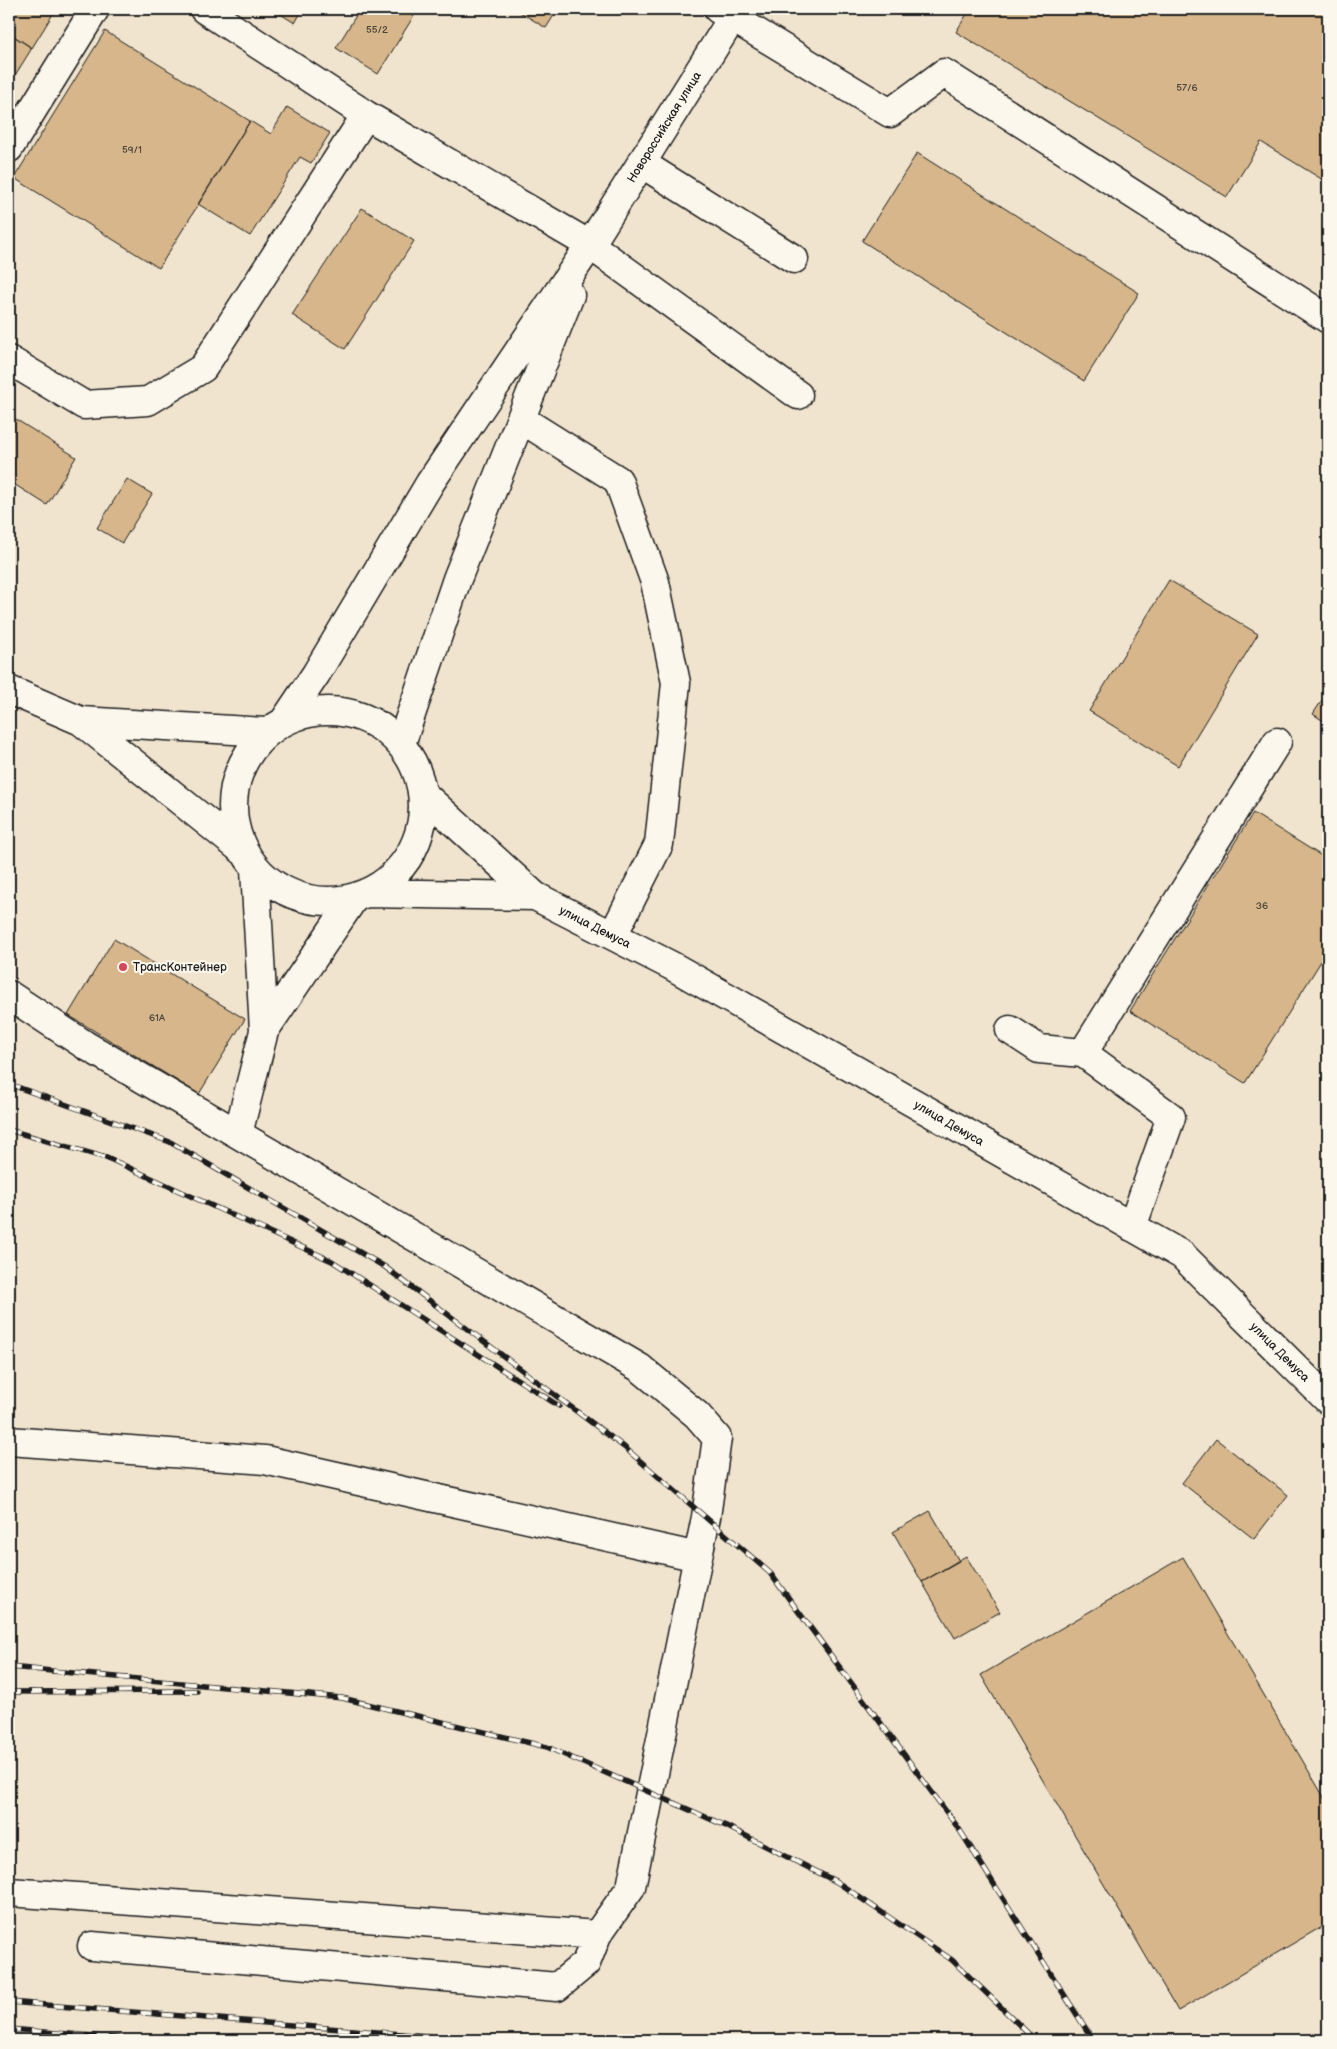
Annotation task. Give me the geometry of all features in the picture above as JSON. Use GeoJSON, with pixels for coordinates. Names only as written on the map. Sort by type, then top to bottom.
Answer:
{"type":"FeatureCollection","features":[{"type":"Feature","properties":{"kind":"street"},"geometry":{"type":"LineString","coordinates":[[9,148],[95,9]]}},
{"type":"Feature","properties":{"kind":"street"},"geometry":{"type":"LineString","coordinates":[[204,9],[366,115],[590,245],[798,395]]}},
{"type":"Feature","properties":{"kind":"street"},"geometry":{"type":"LineString","coordinates":[[730,12],[890,113],[944,73],[1328,319]]}},
{"type":"Feature","properties":{"kind":"street","name":"Новороссийская улица"},"geometry":{"type":"LineString","coordinates":[[590,245],[730,12]]}},
{"type":"Feature","properties":{"kind":"street"},"geometry":{"type":"LineString","coordinates":[[9,360],[84,405],[148,401],[203,368],[366,115]]}},
{"type":"Feature","properties":{"kind":"street"},"geometry":{"type":"LineString","coordinates":[[641,163],[794,259]]}},
{"type":"Feature","properties":{"kind":"street"},"geometry":{"type":"LineString","coordinates":[[401,744],[457,579],[590,245]]}},
{"type":"Feature","properties":{"kind":"street"},"geometry":{"type":"LineString","coordinates":[[238,1134],[264,1031],[249,860],[235,830],[233,816],[234,787],[244,760],[251,748],[276,726],[316,674],[430,483],[590,245]]}},
{"type":"Feature","properties":{"kind":"street"},"geometry":{"type":"LineString","coordinates":[[521,419],[618,480],[655,582],[676,683],[659,844],[613,935]]}},
{"type":"Feature","properties":{"kind":"street"},"geometry":{"type":"LineString","coordinates":[[9,690],[81,721],[249,860],[271,883],[297,896],[311,900],[333,902],[360,896],[374,890],[391,878],[405,863],[416,844],[422,824],[421,782],[413,762],[401,744],[386,730],[368,718],[348,712],[326,710],[305,713],[276,726],[81,721]]}},
{"type":"Feature","properties":{"kind":"street"},"geometry":{"type":"LineString","coordinates":[[1083,1053],[1277,742]]}},
{"type":"Feature","properties":{"kind":"street"},"geometry":{"type":"LineString","coordinates":[[422,793],[535,896]]}},
{"type":"Feature","properties":{"kind":"street"},"geometry":{"type":"LineString","coordinates":[[360,896],[535,896]]}},
{"type":"Feature","properties":{"kind":"street"},"geometry":{"type":"LineString","coordinates":[[264,1031],[360,896]]}},
{"type":"Feature","properties":{"kind":"street","name":"улица Демуса"},"geometry":{"type":"LineString","coordinates":[[535,896],[672,966],[1182,1255],[1328,1400]]}},
{"type":"Feature","properties":{"kind":"street"},"geometry":{"type":"LineString","coordinates":[[9,995],[85,1045],[640,1368],[697,1415],[717,1438],[698,1557],[631,1887],[597,1935],[586,1963],[557,1987],[92,1946]]}},
{"type":"Feature","properties":{"kind":"street"},"geometry":{"type":"LineString","coordinates":[[1010,1030],[1039,1049],[1083,1053],[1171,1117],[1132,1227]]}},
{"type":"Feature","properties":{"kind":"street"},"geometry":{"type":"LineString","coordinates":[[9,1441],[265,1460],[698,1557]]}},
{"type":"Feature","properties":{"kind":"street"},"geometry":{"type":"LineString","coordinates":[[9,1892],[597,1935]]}},
{"type":"Feature","properties":{"kind":"shaded area"},"geometry":{"type":"Polygon","coordinates":[[[9,9],[1328,9],[1328,2040],[9,2040],[9,9]]]}},
{"type":"Feature","properties":{"kind":"building"},"geometry":{"type":"Polygon","coordinates":[[[9,9],[56,9],[32,48],[9,33],[9,9]]]}},
{"type":"Feature","properties":{"kind":"building"},"geometry":{"type":"Polygon","coordinates":[[[272,9],[303,9],[295,23],[272,9]]]}},
{"type":"Feature","properties":{"kind":"building"},"geometry":{"type":"Polygon","coordinates":[[[360,9],[418,9],[378,74],[336,48],[360,9]]]}},
{"type":"Feature","properties":{"kind":"building"},"geometry":{"type":"Polygon","coordinates":[[[515,9],[558,9],[546,28],[515,9]]]}},
{"type":"Feature","properties":{"kind":"building"},"geometry":{"type":"Polygon","coordinates":[[[970,9],[1328,9],[1328,183],[1261,142],[1227,197],[956,32],[970,9]]]}},
{"type":"Feature","properties":{"kind":"building"},"geometry":{"type":"Polygon","coordinates":[[[105,31],[250,121],[159,268],[14,178],[105,31]]]}},
{"type":"Feature","properties":{"kind":"building"},"geometry":{"type":"Polygon","coordinates":[[[9,33],[32,48],[9,85],[9,33]]]}},
{"type":"Feature","properties":{"kind":"building"},"geometry":{"type":"Polygon","coordinates":[[[287,107],[330,133],[311,163],[300,157],[250,236],[198,204],[250,121],[271,134],[287,107]]]}},
{"type":"Feature","properties":{"kind":"building"},"geometry":{"type":"Polygon","coordinates":[[[917,153],[1139,293],[1084,381],[862,241],[917,153]]]}},
{"type":"Feature","properties":{"kind":"building"},"geometry":{"type":"Polygon","coordinates":[[[362,208],[414,241],[345,349],[292,315],[362,208]]]}},
{"type":"Feature","properties":{"kind":"building"},"geometry":{"type":"Polygon","coordinates":[[[9,415],[76,457],[47,505],[9,481],[9,415]]]}},
{"type":"Feature","properties":{"kind":"building"},"geometry":{"type":"Polygon","coordinates":[[[127,479],[152,494],[122,543],[97,528],[127,479]]]}},
{"type":"Feature","properties":{"kind":"building"},"geometry":{"type":"Polygon","coordinates":[[[1169,580],[1258,634],[1178,766],[1089,711],[1169,580]]]}},
{"type":"Feature","properties":{"kind":"building"},"geometry":{"type":"Polygon","coordinates":[[[1328,691],[1328,724],[1313,714],[1328,691]]]}},
{"type":"Feature","properties":{"kind":"building"},"geometry":{"type":"Polygon","coordinates":[[[1253,813],[1328,860],[1328,950],[1245,1083],[1130,1011],[1253,813]]]}},
{"type":"Feature","properties":{"kind":"building"},"geometry":{"type":"Polygon","coordinates":[[[114,939],[245,1019],[199,1094],[68,1015],[114,939]]]}},
{"type":"Feature","properties":{"kind":"building"},"geometry":{"type":"Polygon","coordinates":[[[1216,1439],[1288,1495],[1254,1539],[1182,1483],[1216,1439]]]}},
{"type":"Feature","properties":{"kind":"building"},"geometry":{"type":"Polygon","coordinates":[[[930,1511],[959,1561],[922,1582],[893,1532],[930,1511]]]}},
{"type":"Feature","properties":{"kind":"building"},"geometry":{"type":"Polygon","coordinates":[[[966,1556],[1000,1612],[955,1638],[922,1582],[966,1556]]]}},
{"type":"Feature","properties":{"kind":"building"},"geometry":{"type":"Polygon","coordinates":[[[1183,1557],[1328,1804],[1328,1888],[1326,1889],[1328,1893],[1328,1923],[1178,2011],[981,1675],[1183,1557]]]}},
{"type":"Feature","properties":{"kind":"railway"},"geometry":{"type":"LineString","coordinates":[[9,1084],[170,1142],[385,1267],[624,1447],[770,1573],[959,1829],[1093,2040]]}},
{"type":"Feature","properties":{"kind":"railway"},"geometry":{"type":"LineString","coordinates":[[9,1130],[110,1159],[332,1261],[559,1406]]}},
{"type":"Feature","properties":{"kind":"railway"},"geometry":{"type":"LineString","coordinates":[[9,1667],[342,1698],[547,1747],[726,1826],[837,1882],[952,1960],[1035,2040]]}},
{"type":"Feature","properties":{"kind":"railway"},"geometry":{"type":"LineString","coordinates":[[9,1692],[197,1691]]}},
{"type":"Feature","properties":{"kind":"railway"},"geometry":{"type":"LineString","coordinates":[[9,2002],[476,2040]]}},
{"type":"Feature","properties":{"kind":"railway"},"geometry":{"type":"LineString","coordinates":[[9,2029],[140,2040]]}},
{"type":"Feature","properties":{"kind":"place","name":"ТрансКонтейнер"},"geometry":{"type":"Point","coordinates":[123,967]}}]}
